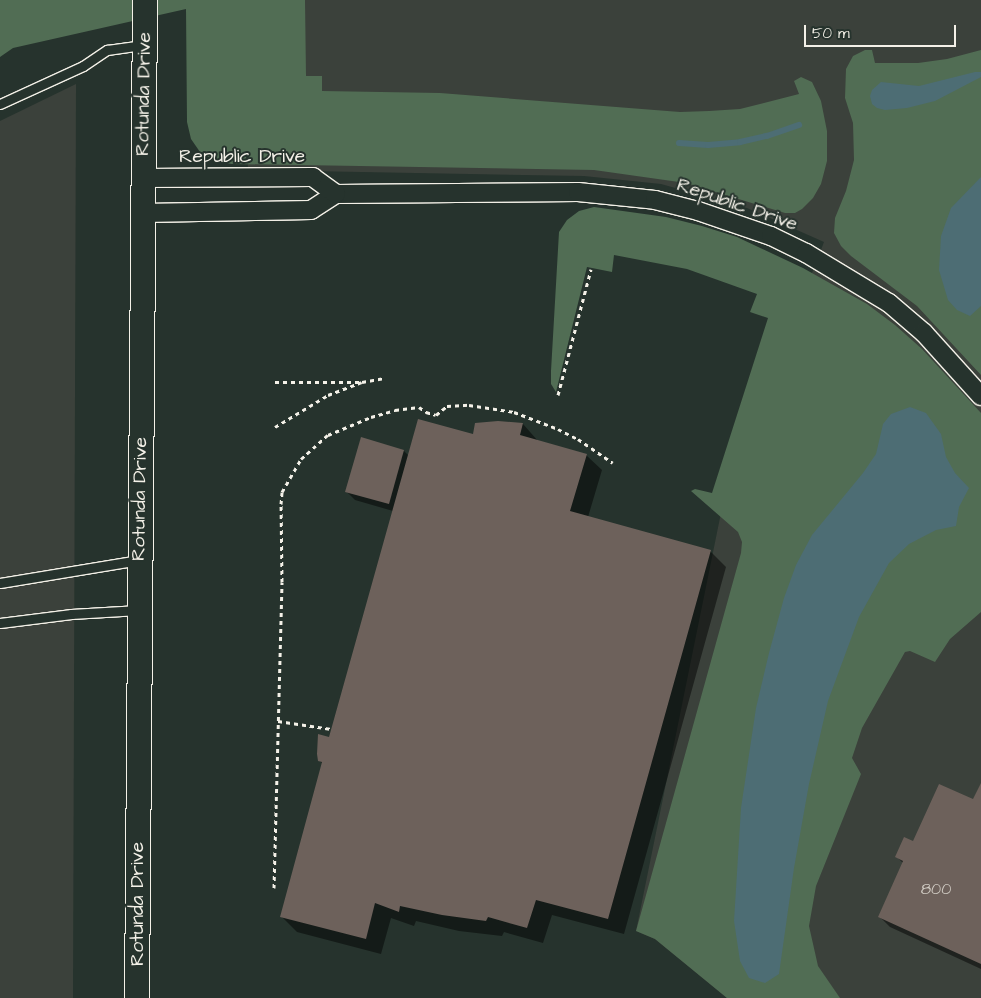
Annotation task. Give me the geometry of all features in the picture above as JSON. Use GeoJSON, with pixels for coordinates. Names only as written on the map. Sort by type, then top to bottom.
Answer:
{"type":"FeatureCollection","features":[{"type":"Feature","properties":{"kind":"main road","name":"Rotunda Drive"},"geometry":{"type":"LineString","coordinates":[[137,998],[139,560],[145,0]]}},
{"type":"Feature","properties":{"kind":"street","name":"Republic Drive"},"geometry":{"type":"LineString","coordinates":[[144,178],[313,177],[336,194],[578,192],[655,200],[698,211],[771,236],[798,249],[889,303],[924,333],[981,396]]}},
{"type":"Feature","properties":{"kind":"street"},"geometry":{"type":"LineString","coordinates":[[143,213],[311,210],[336,194]]}},
{"type":"Feature","properties":{"kind":"lane"},"geometry":{"type":"LineString","coordinates":[[0,104],[83,66],[107,50],[145,45]]}},
{"type":"Feature","properties":{"kind":"lane"},"geometry":{"type":"LineString","coordinates":[[0,583],[139,560]]}},
{"type":"Feature","properties":{"kind":"lane"},"geometry":{"type":"LineString","coordinates":[[0,623],[70,614],[140,610]]}},
{"type":"Feature","properties":{"kind":"path"},"geometry":{"type":"LineString","coordinates":[[558,396],[591,269]]}},
{"type":"Feature","properties":{"kind":"path"},"geometry":{"type":"LineString","coordinates":[[275,382],[362,382],[386,378]]}},
{"type":"Feature","properties":{"kind":"path"},"geometry":{"type":"LineString","coordinates":[[275,427],[314,402],[362,382]]}},
{"type":"Feature","properties":{"kind":"path"},"geometry":{"type":"LineString","coordinates":[[274,888],[282,492],[301,459],[318,442],[348,425],[395,410],[420,407],[426,412],[436,414],[447,406],[470,405],[514,412],[558,429],[596,450],[613,463]]}},
{"type":"Feature","properties":{"kind":"path"},"geometry":{"type":"LineString","coordinates":[[278,721],[331,729]]}},
{"type":"Feature","properties":{"kind":"shaded area"},"geometry":{"type":"Polygon","coordinates":[[[242,0],[981,0],[981,998],[727,998],[655,939],[636,931],[723,503],[824,242],[747,208],[661,184],[584,176],[248,170],[242,0]]]}},
{"type":"Feature","properties":{"kind":"shaded area"},"geometry":{"type":"Polygon","coordinates":[[[76,84],[73,998],[0,998],[0,121],[76,84]]]}},
{"type":"Feature","properties":{"kind":"green space"},"geometry":{"type":"Polygon","coordinates":[[[0,0],[305,0],[306,76],[322,76],[322,91],[440,93],[680,112],[740,109],[799,94],[794,81],[801,77],[812,82],[821,101],[827,131],[827,161],[821,184],[813,198],[795,213],[785,213],[686,183],[594,170],[232,164],[215,161],[200,152],[191,139],[187,122],[186,9],[13,48],[0,57],[0,0]]]}},
{"type":"Feature","properties":{"kind":"green space"},"geometry":{"type":"Polygon","coordinates":[[[865,50],[872,50],[875,63],[918,63],[947,59],[981,50],[981,375],[917,306],[851,256],[841,246],[834,233],[835,218],[846,191],[854,160],[853,123],[845,98],[846,69],[853,56],[865,50]]]}},
{"type":"Feature","properties":{"kind":"green space"},"geometry":{"type":"Polygon","coordinates":[[[594,207],[666,217],[702,226],[737,237],[803,268],[867,304],[895,325],[922,349],[981,413],[981,612],[950,639],[935,662],[910,651],[905,652],[862,728],[852,758],[861,774],[816,886],[809,926],[818,966],[840,998],[727,998],[655,939],[636,931],[741,553],[742,542],[738,532],[691,491],[695,489],[712,493],[768,318],[750,312],[757,294],[687,269],[614,255],[612,272],[587,267],[556,392],[551,384],[551,371],[559,232],[567,220],[579,211],[594,207]]]}},
{"type":"Feature","properties":{"kind":"water"},"geometry":{"type":"Polygon","coordinates":[[[981,72],[981,77],[935,101],[907,108],[885,110],[877,108],[872,104],[870,96],[872,90],[881,82],[919,86],[981,72]]]}},
{"type":"Feature","properties":{"kind":"water"},"geometry":{"type":"Polygon","coordinates":[[[981,177],[981,306],[970,316],[957,310],[948,300],[939,270],[941,236],[951,208],[981,177]]]}},
{"type":"Feature","properties":{"kind":"water"},"geometry":{"type":"Polygon","coordinates":[[[910,407],[926,413],[941,434],[946,457],[955,473],[969,488],[959,507],[956,526],[936,530],[909,544],[889,563],[859,617],[828,701],[809,784],[794,868],[779,974],[765,983],[749,978],[740,961],[734,921],[741,808],[756,708],[769,653],[784,598],[796,565],[812,535],[863,473],[876,454],[883,424],[891,414],[910,407]]]}},
{"type":"Feature","properties":{"kind":"building"},"geometry":{"type":"Polygon","coordinates":[[[418,419],[473,434],[475,423],[498,421],[523,423],[520,435],[587,454],[570,511],[711,550],[608,919],[536,900],[527,928],[488,917],[486,921],[442,915],[400,906],[399,912],[375,903],[366,939],[280,917],[322,762],[318,761],[317,754],[318,734],[329,737],[418,419]]]}},
{"type":"Feature","properties":{"kind":"building"},"geometry":{"type":"Polygon","coordinates":[[[361,437],[404,450],[389,504],[345,492],[361,437]]]}},
{"type":"Feature","properties":{"kind":"building"},"geometry":{"type":"Polygon","coordinates":[[[981,783],[981,964],[878,917],[903,861],[895,857],[904,837],[913,841],[939,784],[973,799],[981,783]]]}},
{"type":"Feature","properties":{"kind":"waterway"},"geometry":{"type":"LineString","coordinates":[[679,143],[708,145],[740,142],[767,136],[799,125]]}}]}
